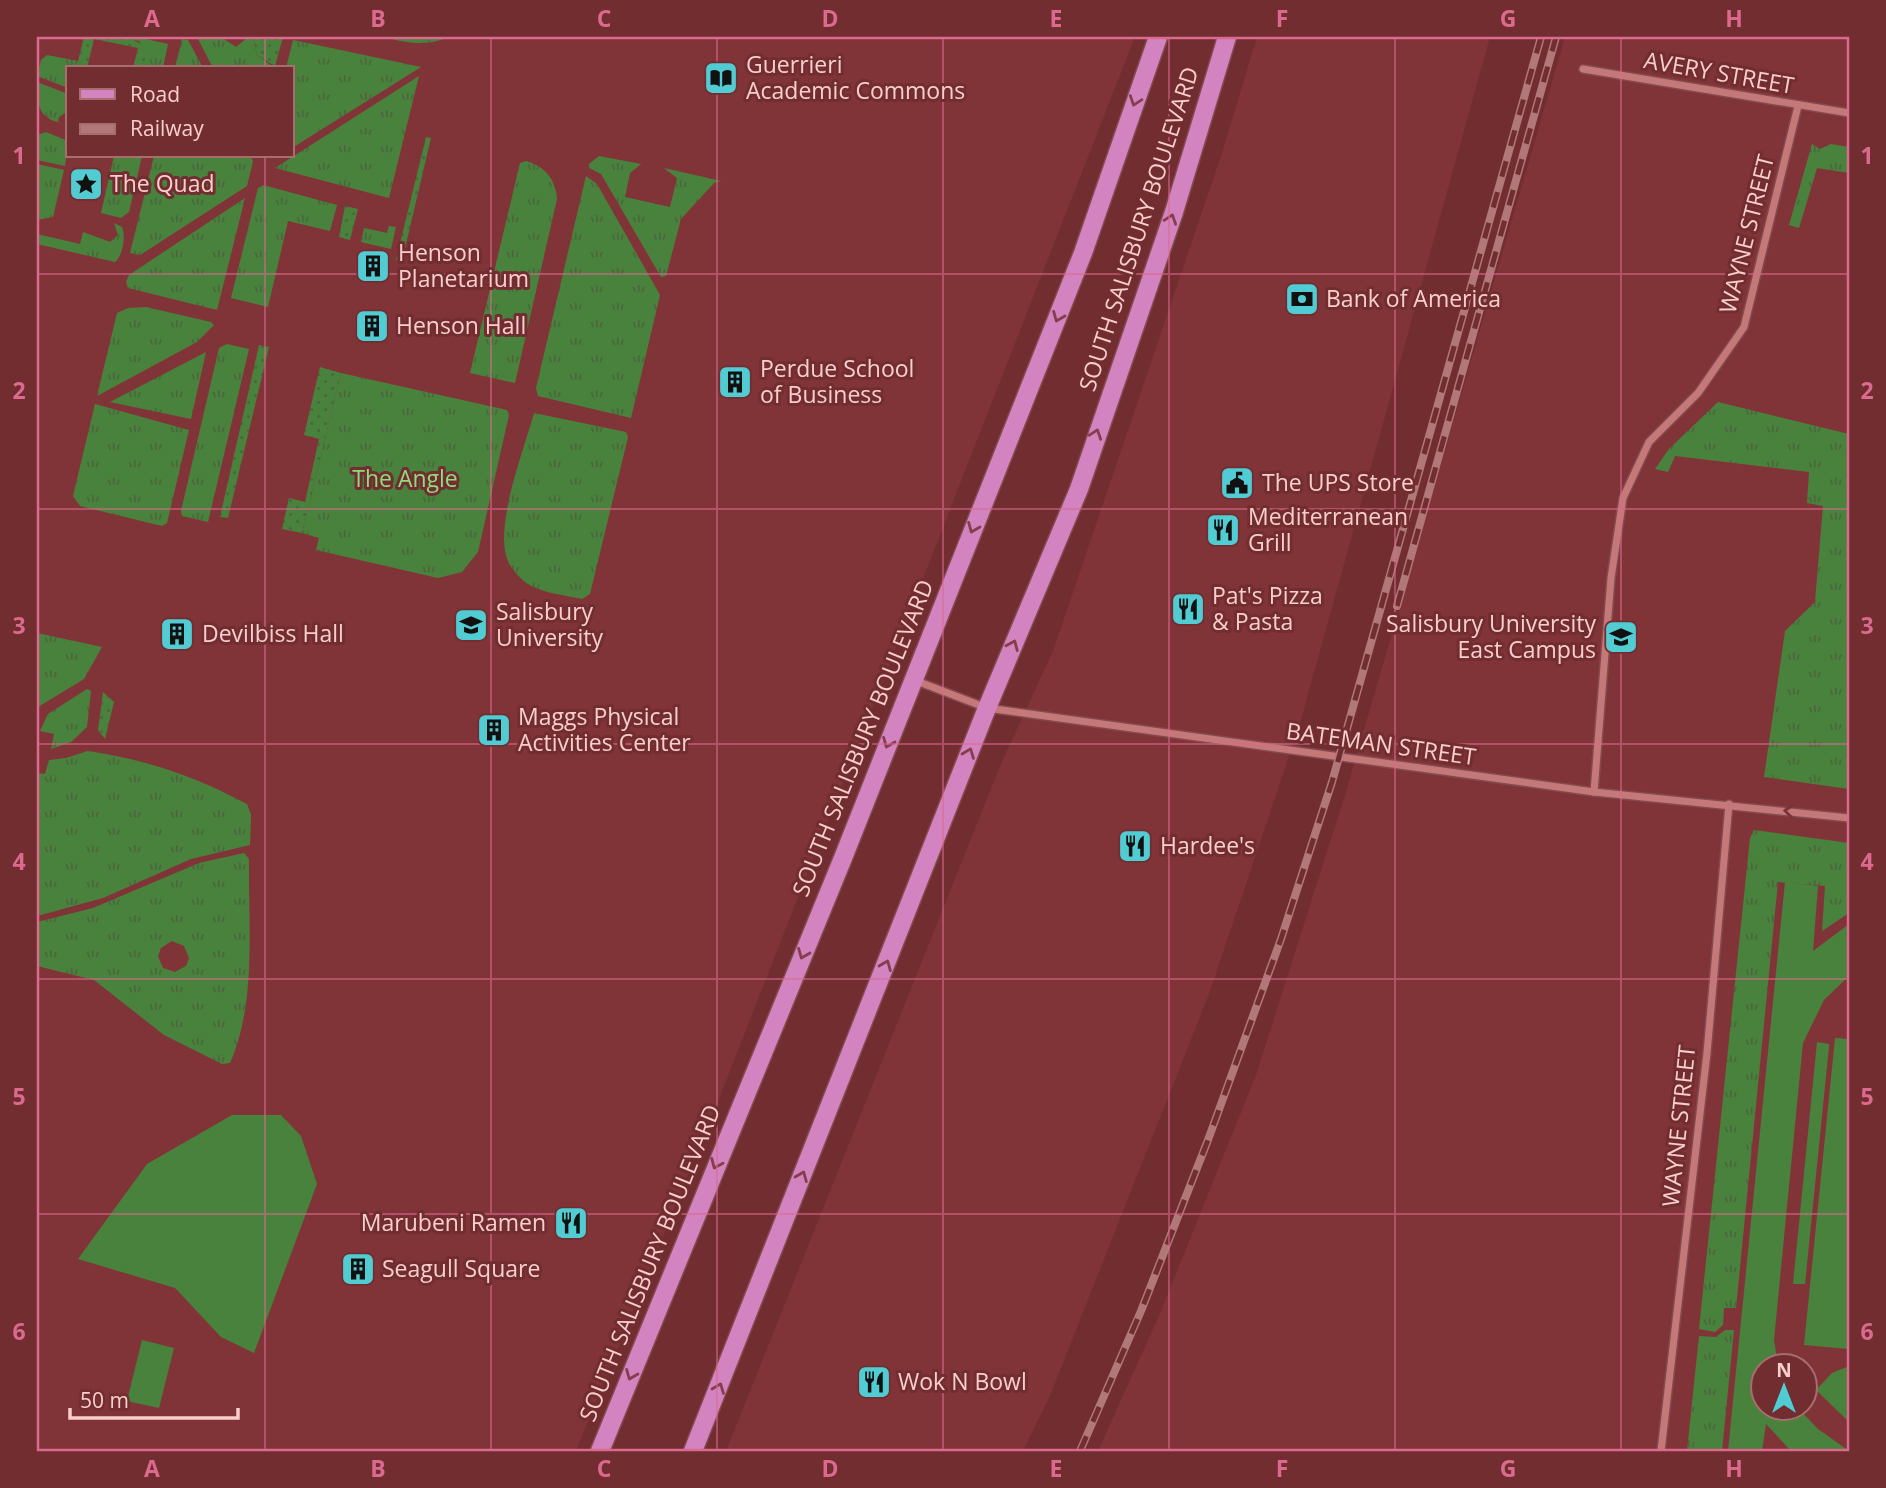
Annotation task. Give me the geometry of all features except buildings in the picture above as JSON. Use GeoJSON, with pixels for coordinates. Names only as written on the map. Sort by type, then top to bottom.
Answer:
{"type":"FeatureCollection","features":[{"type":"Feature","properties":{"kind":"main road","name":"SOUTH SALISBURY BOULEVARD"},"geometry":{"type":"LineString","coordinates":[[600,1451],[1083,254],[1158,37]]}},
{"type":"Feature","properties":{"kind":"main road","name":"SOUTH SALISBURY BOULEVARD"},"geometry":{"type":"LineString","coordinates":[[693,1451],[986,708],[1079,489],[1174,212],[1227,37]]}},
{"type":"Feature","properties":{"kind":"street","name":"AVERY STREET"},"geometry":{"type":"LineString","coordinates":[[1583,69],[1849,113]]}},
{"type":"Feature","properties":{"kind":"street","name":"WAYNE STREET"},"geometry":{"type":"LineString","coordinates":[[1594,792],[1611,578],[1623,498],[1649,442],[1698,393],[1744,327],[1798,106]]}},
{"type":"Feature","properties":{"kind":"street","name":"BATEMAN STREET"},"geometry":{"type":"LineString","coordinates":[[913,680],[986,708],[1594,792],[1849,818]]}},
{"type":"Feature","properties":{"kind":"street","name":"WAYNE STREET"},"geometry":{"type":"LineString","coordinates":[[1661,1451],[1707,1053],[1729,804]]}},
{"type":"Feature","properties":{"kind":"shaded area","name":"Salisbury University"},"geometry":{"type":"Polygon","coordinates":[[[37,37],[1135,37],[721,1094],[576,1451],[37,1451],[37,37]]]}},
{"type":"Feature","properties":{"kind":"shaded area"},"geometry":{"type":"Polygon","coordinates":[[[1257,37],[1490,37],[1299,727],[1209,994],[1050,1396],[1023,1451],[726,1451],[1000,766],[1053,651],[1222,153],[1257,37]]]}},
{"type":"Feature","properties":{"kind":"shaded area","name":"Salisbury University East Campus"},"geometry":{"type":"Polygon","coordinates":[[[1565,37],[1849,37],[1849,1451],[1098,1451],[1158,1318],[1256,1075],[1345,795],[1565,37]]]}},
{"type":"Feature","properties":{"kind":"green space"},"geometry":{"type":"Polygon","coordinates":[[[84,37],[117,37],[136,41],[147,55],[148,66],[134,66],[138,48],[94,39],[87,66],[82,66],[78,61],[84,37]]]}},
{"type":"Feature","properties":{"kind":"green space"},"geometry":{"type":"Polygon","coordinates":[[[120,37],[137,37],[168,44],[163,66],[147,66],[139,41],[120,37]]]}},
{"type":"Feature","properties":{"kind":"green space"},"geometry":{"type":"Polygon","coordinates":[[[197,37],[221,37],[236,47],[248,37],[253,37],[257,55],[272,66],[212,66],[197,37]]]}},
{"type":"Feature","properties":{"kind":"green space"},"geometry":{"type":"Polygon","coordinates":[[[253,37],[283,37],[275,66],[257,55],[253,37]]]}},
{"type":"Feature","properties":{"kind":"green space"},"geometry":{"type":"Polygon","coordinates":[[[383,37],[449,37],[416,43],[383,37]]]}},
{"type":"Feature","properties":{"kind":"green space"},"geometry":{"type":"Polygon","coordinates":[[[182,39],[188,40],[202,66],[175,66],[182,39]]]}},
{"type":"Feature","properties":{"kind":"green space"},"geometry":{"type":"Polygon","coordinates":[[[293,40],[421,67],[294,147],[294,66],[286,66],[293,40]]]}},
{"type":"Feature","properties":{"kind":"green space"},"geometry":{"type":"Polygon","coordinates":[[[47,55],[78,61],[82,66],[66,66],[66,87],[37,76],[41,60],[47,55]]]}},
{"type":"Feature","properties":{"kind":"green space"},"geometry":{"type":"Polygon","coordinates":[[[419,76],[389,198],[275,168],[419,76]]]}},
{"type":"Feature","properties":{"kind":"green space"},"geometry":{"type":"Polygon","coordinates":[[[37,82],[66,93],[66,112],[59,117],[58,122],[51,120],[42,112],[38,102],[37,82]]]}},
{"type":"Feature","properties":{"kind":"green space"},"geometry":{"type":"Polygon","coordinates":[[[46,132],[66,140],[65,166],[37,160],[37,135],[46,132]]]}},
{"type":"Feature","properties":{"kind":"green space"},"geometry":{"type":"Polygon","coordinates":[[[426,137],[431,138],[402,261],[396,260],[426,137]]]}},
{"type":"Feature","properties":{"kind":"green space"},"geometry":{"type":"Polygon","coordinates":[[[1812,144],[1820,149],[1831,144],[1849,147],[1849,173],[1817,168],[1799,228],[1789,225],[1812,144]]]}},
{"type":"Feature","properties":{"kind":"green space"},"geometry":{"type":"Polygon","coordinates":[[[599,156],[641,164],[630,173],[625,197],[670,207],[677,178],[664,168],[721,181],[714,183],[681,219],[666,276],[661,277],[601,174],[589,168],[589,164],[599,156]]]}},
{"type":"Feature","properties":{"kind":"green space"},"geometry":{"type":"Polygon","coordinates":[[[114,158],[142,158],[129,212],[121,218],[101,213],[114,158]]]}},
{"type":"Feature","properties":{"kind":"green space"},"geometry":{"type":"Polygon","coordinates":[[[154,158],[251,158],[253,161],[247,186],[140,255],[130,253],[154,158]]]}},
{"type":"Feature","properties":{"kind":"green space"},"geometry":{"type":"Polygon","coordinates":[[[526,161],[544,170],[554,185],[557,199],[515,383],[470,373],[520,163],[526,161]]]}},
{"type":"Feature","properties":{"kind":"green space"},"geometry":{"type":"Polygon","coordinates":[[[37,164],[64,170],[53,217],[37,220],[37,164]]]}},
{"type":"Feature","properties":{"kind":"green space"},"geometry":{"type":"Polygon","coordinates":[[[586,176],[597,184],[660,295],[631,418],[538,396],[536,388],[586,176]]]}},
{"type":"Feature","properties":{"kind":"green space"},"geometry":{"type":"Polygon","coordinates":[[[263,185],[337,205],[330,231],[288,221],[268,307],[231,298],[258,188],[263,185]]]}},
{"type":"Feature","properties":{"kind":"green space"},"geometry":{"type":"Polygon","coordinates":[[[245,198],[217,310],[128,288],[126,282],[129,275],[245,198]]]}},
{"type":"Feature","properties":{"kind":"green space"},"geometry":{"type":"Polygon","coordinates":[[[345,206],[358,209],[350,240],[339,237],[345,206]]]}},
{"type":"Feature","properties":{"kind":"green space"},"geometry":{"type":"Polygon","coordinates":[[[114,223],[122,227],[124,236],[122,250],[115,262],[37,244],[37,234],[80,244],[83,232],[110,242],[118,235],[114,223]]]}},
{"type":"Feature","properties":{"kind":"green space"},"geometry":{"type":"Polygon","coordinates":[[[389,226],[396,227],[391,249],[361,242],[364,228],[387,233],[389,226]]]}},
{"type":"Feature","properties":{"kind":"green space"},"geometry":{"type":"Polygon","coordinates":[[[146,307],[211,322],[214,325],[197,342],[97,396],[117,313],[128,308],[146,307]]]}},
{"type":"Feature","properties":{"kind":"green space"},"geometry":{"type":"Polygon","coordinates":[[[227,344],[249,349],[208,522],[182,516],[181,511],[219,348],[227,344]]]}},
{"type":"Feature","properties":{"kind":"green space"},"geometry":{"type":"Polygon","coordinates":[[[259,345],[269,347],[228,518],[220,517],[259,345]]]}},
{"type":"Feature","properties":{"kind":"green space"},"geometry":{"type":"Polygon","coordinates":[[[206,352],[191,419],[110,402],[206,352]]]}},
{"type":"Feature","properties":{"kind":"green space"},"geometry":{"type":"Polygon","coordinates":[[[320,367],[341,373],[302,533],[282,529],[289,498],[305,502],[319,439],[304,435],[320,367]]]}},
{"type":"Feature","properties":{"kind":"green space","name":"The Angle"},"geometry":{"type":"Polygon","coordinates":[[[341,373],[507,410],[509,415],[478,552],[462,572],[438,578],[316,550],[319,538],[302,533],[341,373]]]}},
{"type":"Feature","properties":{"kind":"green space"},"geometry":{"type":"Polygon","coordinates":[[[1718,402],[1849,434],[1849,789],[1764,777],[1785,631],[1815,602],[1823,506],[1807,503],[1809,472],[1675,456],[1668,472],[1655,469],[1669,449],[1718,402]]]}},
{"type":"Feature","properties":{"kind":"green space"},"geometry":{"type":"Polygon","coordinates":[[[95,404],[189,430],[167,523],[162,526],[80,506],[73,496],[95,404]]]}},
{"type":"Feature","properties":{"kind":"green space"},"geometry":{"type":"Polygon","coordinates":[[[534,413],[626,432],[628,437],[590,594],[582,599],[545,591],[525,582],[508,561],[504,547],[507,509],[534,413]]]}},
{"type":"Feature","properties":{"kind":"green space"},"geometry":{"type":"Polygon","coordinates":[[[37,633],[102,647],[84,679],[38,707],[37,633]]]}},
{"type":"Feature","properties":{"kind":"green space"},"geometry":{"type":"Polygon","coordinates":[[[87,689],[91,691],[87,727],[71,742],[51,749],[54,734],[40,731],[48,714],[87,689]]]}},
{"type":"Feature","properties":{"kind":"green space"},"geometry":{"type":"Polygon","coordinates":[[[103,692],[114,702],[105,739],[98,730],[103,692]]]}},
{"type":"Feature","properties":{"kind":"green space"},"geometry":{"type":"Polygon","coordinates":[[[88,751],[170,770],[247,804],[251,815],[250,845],[191,859],[103,898],[37,916],[37,773],[45,774],[49,760],[88,751]]]}},
{"type":"Feature","properties":{"kind":"green space"},"geometry":{"type":"Polygon","coordinates":[[[1754,830],[1849,843],[1849,913],[1822,931],[1825,886],[1778,882],[1736,1308],[1724,1308],[1723,1325],[1715,1332],[1699,1329],[1750,838],[1754,830]]]}},
{"type":"Feature","properties":{"kind":"green space"},"geometry":{"type":"Polygon","coordinates":[[[244,853],[249,859],[248,989],[239,1039],[230,1063],[222,1064],[164,1035],[94,980],[37,966],[37,922],[93,908],[199,863],[244,853]],[[172,941],[161,948],[158,956],[163,968],[175,972],[186,966],[189,958],[184,946],[172,941]]]}},
{"type":"Feature","properties":{"kind":"green space"},"geometry":{"type":"Polygon","coordinates":[[[1785,882],[1818,886],[1813,951],[1849,924],[1849,976],[1824,1000],[1803,1043],[1774,1340],[1776,1352],[1750,1352],[1750,1422],[1811,1422],[1849,1451],[1791,1451],[1766,1424],[1762,1451],[1728,1451],[1785,882]]]}},
{"type":"Feature","properties":{"kind":"green space"},"geometry":{"type":"Polygon","coordinates":[[[1835,1038],[1849,1039],[1849,1349],[1804,1345],[1835,1038]]]}},
{"type":"Feature","properties":{"kind":"green space"},"geometry":{"type":"Polygon","coordinates":[[[1817,1042],[1829,1044],[1829,1047],[1805,1284],[1793,1284],[1817,1042]]]}},
{"type":"Feature","properties":{"kind":"green space"},"geometry":{"type":"Polygon","coordinates":[[[232,1115],[281,1115],[301,1136],[317,1184],[254,1353],[221,1337],[175,1288],[78,1259],[147,1164],[232,1115]]]}},
{"type":"Feature","properties":{"kind":"green space"},"geometry":{"type":"Polygon","coordinates":[[[1725,1330],[1734,1330],[1722,1451],[1687,1451],[1699,1336],[1716,1337],[1725,1330]]]}},
{"type":"Feature","properties":{"kind":"green space"},"geometry":{"type":"Polygon","coordinates":[[[142,1340],[174,1348],[159,1408],[127,1401],[142,1340]]]}},
{"type":"Feature","properties":{"kind":"green space"},"geometry":{"type":"Polygon","coordinates":[[[1849,1366],[1849,1422],[1820,1394],[1820,1386],[1832,1373],[1849,1366]]]}},
{"type":"Feature","properties":{"kind":"railway"},"geometry":{"type":"LineString","coordinates":[[1080,1451],[1141,1311],[1208,1140],[1281,939],[1332,782],[1541,37]]}},
{"type":"Feature","properties":{"kind":"railway"},"geometry":{"type":"LineString","coordinates":[[1397,606],[1556,37]]}},
{"type":"Feature","properties":{"kind":"place","name":"Guerrieri Academic Commons"},"geometry":{"type":"Point","coordinates":[721,78]}},
{"type":"Feature","properties":{"kind":"place","name":"The Quad"},"geometry":{"type":"Point","coordinates":[86,184]}},
{"type":"Feature","properties":{"kind":"place","name":"Henson Planetarium"},"geometry":{"type":"Point","coordinates":[373,266]}},
{"type":"Feature","properties":{"kind":"place","name":"Bank of America"},"geometry":{"type":"Point","coordinates":[1302,299]}},
{"type":"Feature","properties":{"kind":"place","name":"Henson Hall"},"geometry":{"type":"Point","coordinates":[372,326]}},
{"type":"Feature","properties":{"kind":"place","name":"Perdue School of Business"},"geometry":{"type":"Point","coordinates":[735,382]}},
{"type":"Feature","properties":{"kind":"place","name":"The UPS Store"},"geometry":{"type":"Point","coordinates":[1237,483]}},
{"type":"Feature","properties":{"kind":"place","name":"Mediterranean Grill"},"geometry":{"type":"Point","coordinates":[1223,530]}},
{"type":"Feature","properties":{"kind":"place","name":"Pat's Pizza & Pasta"},"geometry":{"type":"Point","coordinates":[1188,609]}},
{"type":"Feature","properties":{"kind":"place","name":"Salisbury University"},"geometry":{"type":"Point","coordinates":[471,625]}},
{"type":"Feature","properties":{"kind":"place","name":"Devilbiss Hall"},"geometry":{"type":"Point","coordinates":[177,634]}},
{"type":"Feature","properties":{"kind":"place","name":"Salisbury University East Campus"},"geometry":{"type":"Point","coordinates":[1621,637]}},
{"type":"Feature","properties":{"kind":"place","name":"Maggs Physical Activities Center"},"geometry":{"type":"Point","coordinates":[494,730]}},
{"type":"Feature","properties":{"kind":"place","name":"Hardee's"},"geometry":{"type":"Point","coordinates":[1135,846]}},
{"type":"Feature","properties":{"kind":"place","name":"Marubeni Ramen"},"geometry":{"type":"Point","coordinates":[571,1223]}},
{"type":"Feature","properties":{"kind":"place","name":"Seagull Square"},"geometry":{"type":"Point","coordinates":[358,1269]}},
{"type":"Feature","properties":{"kind":"place","name":"Wok N Bowl"},"geometry":{"type":"Point","coordinates":[874,1382]}}]}
